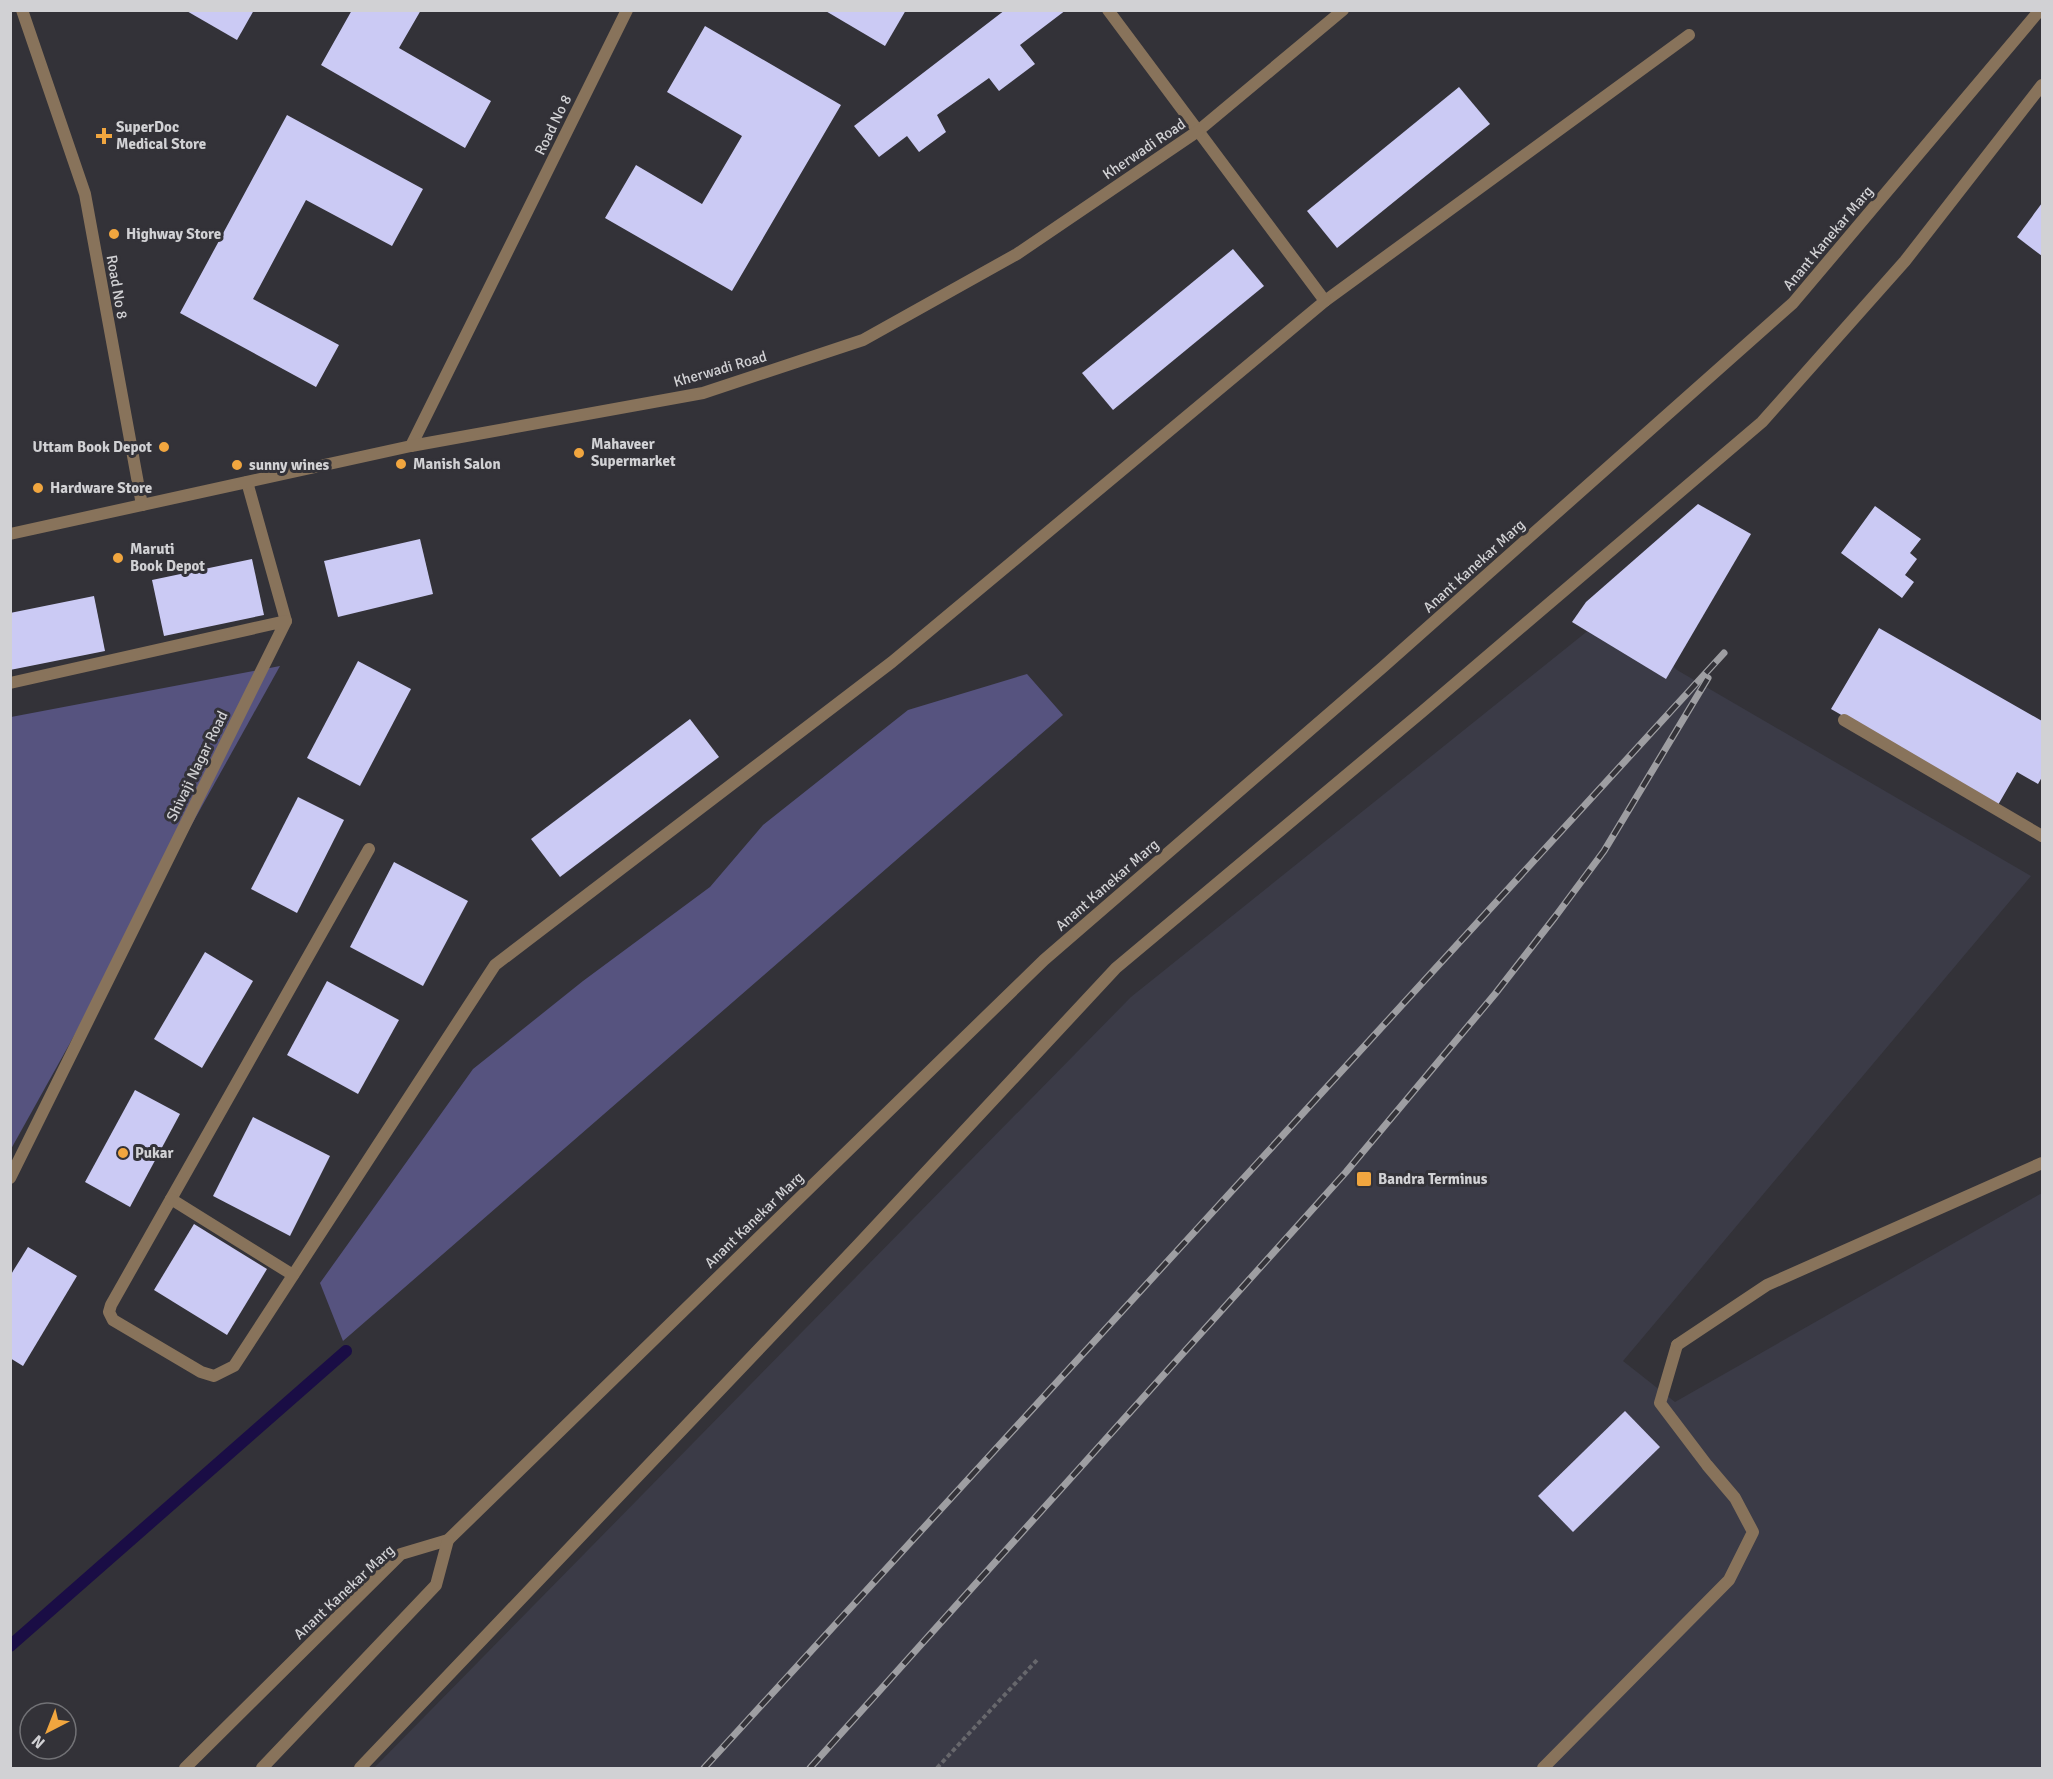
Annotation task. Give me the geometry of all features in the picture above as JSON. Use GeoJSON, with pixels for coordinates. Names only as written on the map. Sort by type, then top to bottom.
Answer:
{"type":"FeatureCollection","features":[{"type":"Feature","properties":{"kind":"street","name":"Road No 8"},"geometry":{"type":"LineString","coordinates":[[22,10],[85,194],[142,505]]}},
{"type":"Feature","properties":{"kind":"street","name":"Road No 8"},"geometry":{"type":"LineString","coordinates":[[411,446],[627,10]]}},
{"type":"Feature","properties":{"kind":"street"},"geometry":{"type":"LineString","coordinates":[[1108,10],[1325,301]]}},
{"type":"Feature","properties":{"kind":"street","name":"Kherwadi Road"},"geometry":{"type":"LineString","coordinates":[[10,534],[411,446],[703,393],[863,340],[1017,254],[1198,131],[1343,10]]}},
{"type":"Feature","properties":{"kind":"street","name":"Anant Kanekar Marg"},"geometry":{"type":"LineString","coordinates":[[184,1768],[401,1554],[448,1540],[1044,960],[1383,667],[1793,303],[2040,10]]}},
{"type":"Feature","properties":{"kind":"street"},"geometry":{"type":"LineString","coordinates":[[369,849],[111,1305],[109,1312],[113,1320],[201,1372],[214,1376],[234,1366],[495,964],[892,662],[1325,301],[1689,35]]}},
{"type":"Feature","properties":{"kind":"street"},"geometry":{"type":"LineString","coordinates":[[360,1768],[859,1244],[1116,968],[1423,711],[1762,422],[1905,261],[2043,85]]}},
{"type":"Feature","properties":{"kind":"street"},"geometry":{"type":"LineString","coordinates":[[10,683],[286,621],[248,482]]}},
{"type":"Feature","properties":{"kind":"street","name":"Shivaji Nagar Road"},"geometry":{"type":"LineString","coordinates":[[10,1178],[286,621]]}},
{"type":"Feature","properties":{"kind":"street"},"geometry":{"type":"LineString","coordinates":[[1844,720],[2043,836]]}},
{"type":"Feature","properties":{"kind":"street"},"geometry":{"type":"LineString","coordinates":[[1543,1768],[1729,1580],[1753,1532],[1735,1498],[1660,1403],[1677,1345],[1767,1285],[2043,1163]]}},
{"type":"Feature","properties":{"kind":"street"},"geometry":{"type":"LineString","coordinates":[[171,1198],[293,1275]]}},
{"type":"Feature","properties":{"kind":"street"},"geometry":{"type":"LineString","coordinates":[[262,1768],[436,1586],[448,1540]]}},
{"type":"Feature","properties":{"kind":"path"},"geometry":{"type":"LineString","coordinates":[[937,1768],[1038,1659]]}},
{"type":"Feature","properties":{"kind":"shaded area","name":"Bandra Terminus"},"geometry":{"type":"Polygon","coordinates":[[[1615,609],[1677,670],[2031,876],[1623,1361],[1675,1402],[2042,1193],[2042,1768],[374,1768],[1131,997],[1615,609]]]}},
{"type":"Feature","properties":{"kind":"shaded area"},"geometry":{"type":"Polygon","coordinates":[[[280,666],[11,1149],[11,717],[280,666]]]}},
{"type":"Feature","properties":{"kind":"shaded area"},"geometry":{"type":"Polygon","coordinates":[[[1027,674],[1063,715],[343,1341],[320,1283],[473,1069],[583,981],[710,887],[763,825],[908,710],[1027,674]]]}},
{"type":"Feature","properties":{"kind":"building"},"geometry":{"type":"Polygon","coordinates":[[[185,10],[254,10],[237,40],[185,10]]]}},
{"type":"Feature","properties":{"kind":"building"},"geometry":{"type":"Polygon","coordinates":[[[352,10],[421,10],[399,48],[491,101],[465,148],[321,65],[352,10]]]}},
{"type":"Feature","properties":{"kind":"building"},"geometry":{"type":"Polygon","coordinates":[[[824,10],[906,10],[885,46],[824,10]]]}},
{"type":"Feature","properties":{"kind":"building"},"geometry":{"type":"Polygon","coordinates":[[[1005,10],[1066,10],[1020,45],[1035,64],[999,91],[989,78],[937,115],[946,132],[919,152],[907,136],[879,157],[854,126],[1005,10]]]}},
{"type":"Feature","properties":{"kind":"building"},"geometry":{"type":"Polygon","coordinates":[[[705,26],[841,105],[732,291],[605,218],[636,165],[702,204],[742,136],[667,92],[705,26]]]}},
{"type":"Feature","properties":{"kind":"building"},"geometry":{"type":"Polygon","coordinates":[[[1459,87],[1490,124],[1337,248],[1307,211],[1459,87]]]}},
{"type":"Feature","properties":{"kind":"building"},"geometry":{"type":"Polygon","coordinates":[[[287,115],[423,189],[392,246],[306,200],[253,299],[339,345],[316,387],[180,313],[287,115]]]}},
{"type":"Feature","properties":{"kind":"building"},"geometry":{"type":"Polygon","coordinates":[[[2042,203],[2042,256],[2017,237],[2042,203]]]}},
{"type":"Feature","properties":{"kind":"building"},"geometry":{"type":"Polygon","coordinates":[[[1233,249],[1264,286],[1113,410],[1082,373],[1233,249]]]}},
{"type":"Feature","properties":{"kind":"building"},"geometry":{"type":"Polygon","coordinates":[[[1698,504],[1751,534],[1666,679],[1572,622],[1586,602],[1698,504]]]}},
{"type":"Feature","properties":{"kind":"building"},"geometry":{"type":"Polygon","coordinates":[[[1875,506],[1921,539],[1910,553],[1917,559],[1905,575],[1914,582],[1902,598],[1841,553],[1875,506]]]}},
{"type":"Feature","properties":{"kind":"building"},"geometry":{"type":"Polygon","coordinates":[[[420,539],[433,594],[338,617],[324,561],[420,539]]]}},
{"type":"Feature","properties":{"kind":"building"},"geometry":{"type":"Polygon","coordinates":[[[252,559],[264,615],[164,636],[152,580],[252,559]]]}},
{"type":"Feature","properties":{"kind":"building"},"geometry":{"type":"Polygon","coordinates":[[[94,596],[105,651],[10,670],[10,613],[94,596]]]}},
{"type":"Feature","properties":{"kind":"building"},"geometry":{"type":"Polygon","coordinates":[[[1879,628],[2042,721],[2042,777],[2038,784],[2017,772],[1998,805],[1831,709],[1879,628]]]}},
{"type":"Feature","properties":{"kind":"building"},"geometry":{"type":"Polygon","coordinates":[[[358,661],[411,689],[360,786],[307,758],[358,661]]]}},
{"type":"Feature","properties":{"kind":"building"},"geometry":{"type":"Polygon","coordinates":[[[690,719],[719,757],[560,877],[531,839],[690,719]]]}},
{"type":"Feature","properties":{"kind":"building"},"geometry":{"type":"Polygon","coordinates":[[[298,797],[344,820],[297,913],[251,889],[298,797]]]}},
{"type":"Feature","properties":{"kind":"building"},"geometry":{"type":"Polygon","coordinates":[[[394,862],[468,901],[423,986],[350,947],[394,862]]]}},
{"type":"Feature","properties":{"kind":"building"},"geometry":{"type":"Polygon","coordinates":[[[205,952],[253,981],[202,1068],[154,1039],[205,952]]]}},
{"type":"Feature","properties":{"kind":"building"},"geometry":{"type":"Polygon","coordinates":[[[327,981],[399,1020],[358,1094],[287,1055],[327,981]]]}},
{"type":"Feature","properties":{"kind":"building"},"geometry":{"type":"Polygon","coordinates":[[[135,1090],[180,1114],[130,1207],[85,1182],[135,1090]]]}},
{"type":"Feature","properties":{"kind":"building"},"geometry":{"type":"Polygon","coordinates":[[[253,1117],[330,1156],[290,1236],[213,1196],[253,1117]]]}},
{"type":"Feature","properties":{"kind":"building"},"geometry":{"type":"Polygon","coordinates":[[[194,1224],[267,1269],[227,1335],[154,1290],[194,1224]]]}},
{"type":"Feature","properties":{"kind":"building"},"geometry":{"type":"Polygon","coordinates":[[[28,1247],[77,1276],[23,1366],[10,1358],[10,1276],[28,1247]]]}},
{"type":"Feature","properties":{"kind":"building"},"geometry":{"type":"Polygon","coordinates":[[[1625,1411],[1660,1447],[1573,1532],[1538,1496],[1625,1411]]]}},
{"type":"Feature","properties":{"kind":"waterway"},"geometry":{"type":"LineString","coordinates":[[10,1646],[346,1351]]}},
{"type":"Feature","properties":{"kind":"railway"},"geometry":{"type":"LineString","coordinates":[[704,1768],[1724,653]]}},
{"type":"Feature","properties":{"kind":"railway"},"geometry":{"type":"LineString","coordinates":[[810,1768],[1346,1172],[1495,994],[1604,851],[1708,678]]}},
{"type":"Feature","properties":{"kind":"place","name":"SuperDoc Medical Store"},"geometry":{"type":"Point","coordinates":[104,136]}},
{"type":"Feature","properties":{"kind":"place","name":"Highway Store"},"geometry":{"type":"Point","coordinates":[114,234]}},
{"type":"Feature","properties":{"kind":"place","name":"Uttam Book Depot"},"geometry":{"type":"Point","coordinates":[164,447]}},
{"type":"Feature","properties":{"kind":"place","name":"Mahaveer Supermarket"},"geometry":{"type":"Point","coordinates":[579,453]}},
{"type":"Feature","properties":{"kind":"place","name":"Manish Salon"},"geometry":{"type":"Point","coordinates":[401,464]}},
{"type":"Feature","properties":{"kind":"place","name":"sunny wines"},"geometry":{"type":"Point","coordinates":[237,465]}},
{"type":"Feature","properties":{"kind":"place","name":"Hardware Store"},"geometry":{"type":"Point","coordinates":[38,488]}},
{"type":"Feature","properties":{"kind":"place","name":"Maruti Book Depot"},"geometry":{"type":"Point","coordinates":[118,558]}},
{"type":"Feature","properties":{"kind":"place","name":"Pukar"},"geometry":{"type":"Point","coordinates":[123,1153]}},
{"type":"Feature","properties":{"kind":"place","name":"Bandra Terminus"},"geometry":{"type":"Point","coordinates":[1364,1179]}}]}
